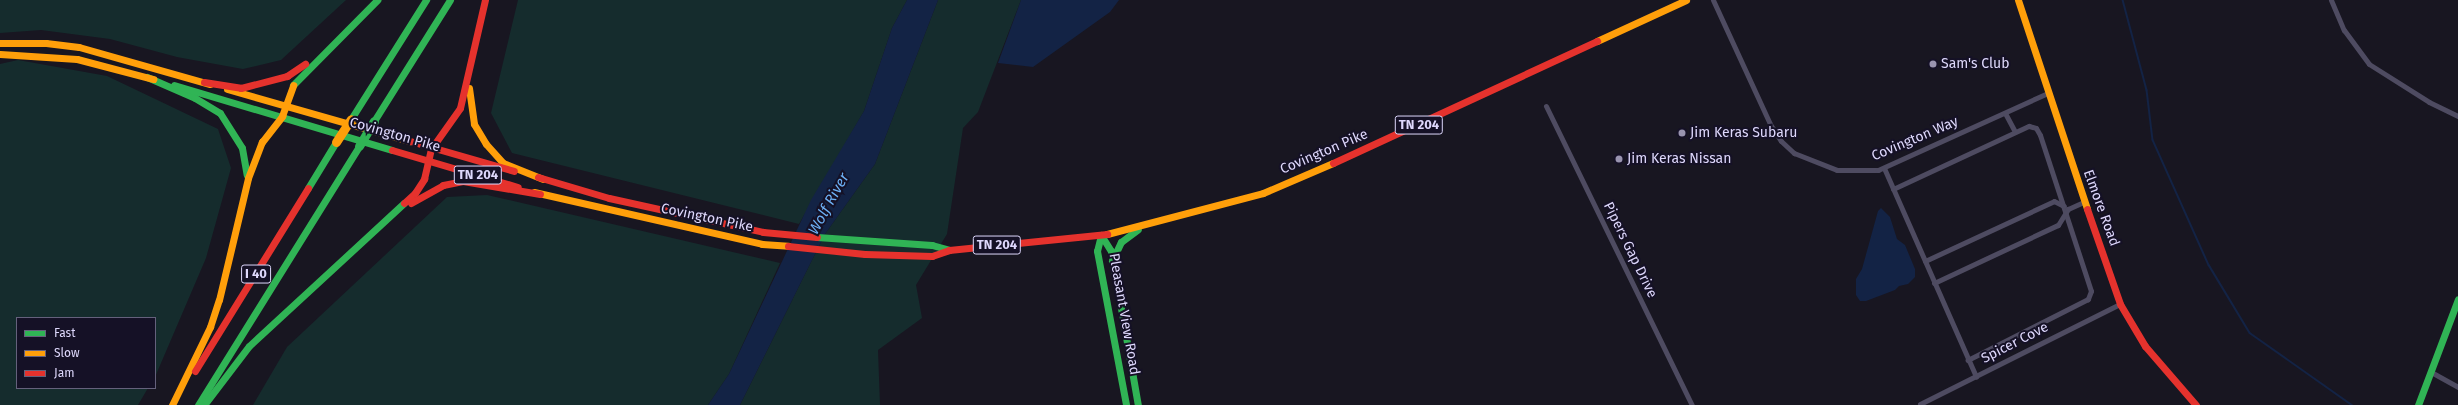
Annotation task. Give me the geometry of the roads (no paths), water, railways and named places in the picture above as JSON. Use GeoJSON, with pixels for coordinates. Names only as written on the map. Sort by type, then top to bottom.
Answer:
{"type":"FeatureCollection","features":[{"type":"Feature","properties":{"kind":"main road"},"geometry":{"type":"LineString","coordinates":[[173,405],[210,327],[219,300],[248,178],[262,142],[282,116],[286,106],[289,90],[301,74],[377,0]]}},
{"type":"Feature","properties":{"kind":"main road","name":"I 40"},"geometry":{"type":"LineString","coordinates":[[173,405],[426,0]]}},
{"type":"Feature","properties":{"kind":"main road","name":"I 40"},"geometry":{"type":"LineString","coordinates":[[198,405],[450,0]]}},
{"type":"Feature","properties":{"kind":"main road"},"geometry":{"type":"LineString","coordinates":[[204,405],[249,346],[274,321],[389,219],[415,193],[424,179],[431,149],[449,126],[460,108],[470,76],[485,0]]}},
{"type":"Feature","properties":{"kind":"main road","name":"Covington Pike"},"geometry":{"type":"LineString","coordinates":[[0,54],[45,55],[77,59],[148,77],[428,159],[540,194],[676,226],[762,244],[865,254],[932,256],[949,250],[1101,235],[1142,226],[1263,192],[1320,170],[1686,0]]}},
{"type":"Feature","properties":{"kind":"main road","name":"Elmore Road"},"geometry":{"type":"LineString","coordinates":[[2018,0],[2084,202],[2120,304],[2145,346],[2196,405]]}},
{"type":"Feature","properties":{"kind":"main road","name":"Covington Pike"},"geometry":{"type":"LineString","coordinates":[[0,43],[46,43],[120,56],[431,149],[678,214],[763,232],[866,242],[932,245],[949,250]]}},
{"type":"Feature","properties":{"kind":"main road"},"geometry":{"type":"LineString","coordinates":[[204,82],[241,88],[264,84],[287,76],[326,50]]}},
{"type":"Feature","properties":{"kind":"main road"},"geometry":{"type":"LineString","coordinates":[[470,76],[469,102],[474,124],[486,144],[503,163],[543,179]]}},
{"type":"Feature","properties":{"kind":"main road"},"geometry":{"type":"LineString","coordinates":[[148,77],[195,98],[220,113],[233,130],[242,148],[248,178]]}},
{"type":"Feature","properties":{"kind":"main road"},"geometry":{"type":"LineString","coordinates":[[389,219],[425,193],[443,185],[463,181],[540,194]]}},
{"type":"Feature","properties":{"kind":"main road"},"geometry":{"type":"LineString","coordinates":[[1112,261],[1121,242],[1142,226]]}},
{"type":"Feature","properties":{"kind":"main road","name":"Pleasant View Road"},"geometry":{"type":"LineString","coordinates":[[1101,235],[1111,251],[1138,405]]}},
{"type":"Feature","properties":{"kind":"main road","name":"Pleasant View Road"},"geometry":{"type":"LineString","coordinates":[[1101,235],[1097,251],[1126,405]]}},
{"type":"Feature","properties":{"kind":"main road"},"geometry":{"type":"LineString","coordinates":[[2418,405],[2458,299]]}},
{"type":"Feature","properties":{"kind":"main road"},"geometry":{"type":"LineString","coordinates":[[1109,313],[1121,312]]}},
{"type":"Feature","properties":{"kind":"street","name":"Covington Way"},"geometry":{"type":"LineString","coordinates":[[1713,0],[1770,124],[1790,150],[1837,170],[1858,172],[1884,168],[2048,93]]}},
{"type":"Feature","properties":{"kind":"street"},"geometry":{"type":"LineString","coordinates":[[2331,0],[2344,30],[2369,64],[2422,98],[2458,116]]}},
{"type":"Feature","properties":{"kind":"street","name":"Pipers Gap Drive"},"geometry":{"type":"LineString","coordinates":[[1546,106],[1692,405]]}},
{"type":"Feature","properties":{"kind":"street"},"geometry":{"type":"LineString","coordinates":[[2005,112],[2015,132]]}},
{"type":"Feature","properties":{"kind":"street"},"geometry":{"type":"LineString","coordinates":[[1893,189],[2029,126],[2036,128],[2062,205],[2066,211],[2091,291],[2088,299],[1968,360]]}},
{"type":"Feature","properties":{"kind":"street"},"geometry":{"type":"LineString","coordinates":[[1884,168],[1976,376]]}},
{"type":"Feature","properties":{"kind":"street"},"geometry":{"type":"LineString","coordinates":[[1925,261],[2054,201],[2062,205]]}},
{"type":"Feature","properties":{"kind":"street"},"geometry":{"type":"LineString","coordinates":[[1934,283],[2058,225],[2066,211],[2084,202]]}},
{"type":"Feature","properties":{"kind":"street","name":"Spicer Cove"},"geometry":{"type":"LineString","coordinates":[[1920,404],[2120,304]]}},
{"type":"Feature","properties":{"kind":"street"},"geometry":{"type":"LineString","coordinates":[[2431,372],[2458,387]]}},
{"type":"Feature","properties":{"kind":"water","name":"Wolf River"},"geometry":{"type":"Polygon","coordinates":[[[907,0],[938,0],[875,164],[825,234],[740,405],[708,405],[729,374],[811,200],[864,111],[892,28],[907,0]]]}},
{"type":"Feature","properties":{"kind":"water"},"geometry":{"type":"Polygon","coordinates":[[[1021,0],[1119,0],[1110,12],[1033,67],[998,63],[1021,0]]]}},
{"type":"Feature","properties":{"kind":"water"},"geometry":{"type":"Polygon","coordinates":[[[1881,208],[1890,217],[1897,239],[1905,245],[1915,269],[1915,277],[1908,284],[1899,286],[1895,290],[1866,301],[1860,301],[1856,295],[1856,279],[1862,269],[1878,211],[1881,208]]]}},
{"type":"Feature","properties":{"kind":"waterway"},"geometry":{"type":"LineString","coordinates":[[2123,0],[2147,90],[2153,140],[2209,265],[2250,333],[2352,405]]}},
{"type":"Feature","properties":{"kind":"place","name":"Sam's Club"},"geometry":{"type":"Point","coordinates":[1933,64]}},
{"type":"Feature","properties":{"kind":"place","name":"Jim Keras Subaru"},"geometry":{"type":"Point","coordinates":[1682,133]}},
{"type":"Feature","properties":{"kind":"place","name":"Jim Keras Nissan"},"geometry":{"type":"Point","coordinates":[1619,159]}}]}
